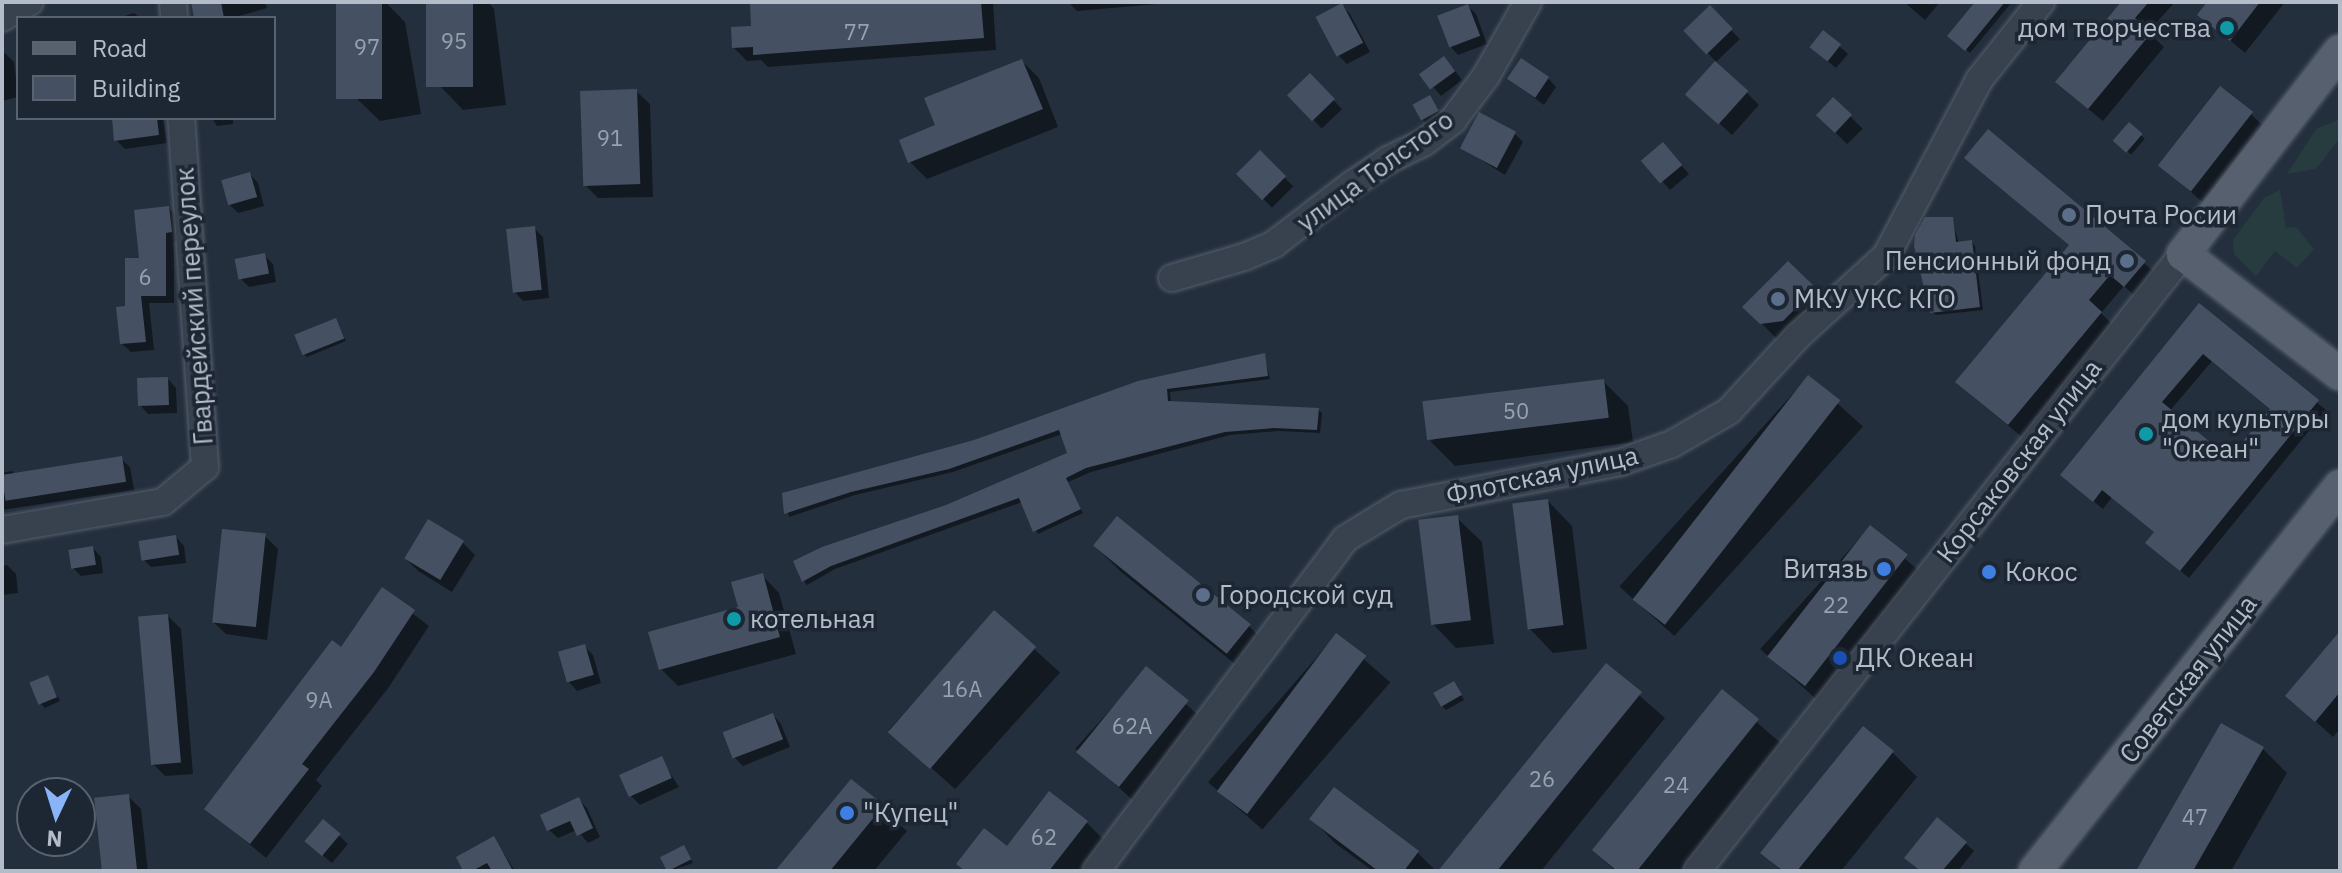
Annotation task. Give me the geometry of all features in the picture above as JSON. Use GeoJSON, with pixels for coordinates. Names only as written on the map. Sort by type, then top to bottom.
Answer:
{"type":"FeatureCollection","features":[{"type":"Feature","properties":{"kind":"main road","name":"Корсаковская улица"},"geometry":{"type":"LineString","coordinates":[[2183,254],[2340,51]]}},
{"type":"Feature","properties":{"kind":"main road"},"geometry":{"type":"LineString","coordinates":[[2183,254],[2340,374]]}},
{"type":"Feature","properties":{"kind":"main road","name":"Советская улица"},"geometry":{"type":"LineString","coordinates":[[2035,871],[2340,486]]}},
{"type":"Feature","properties":{"kind":"street"},"geometry":{"type":"LineString","coordinates":[[2,18],[30,2]]}},
{"type":"Feature","properties":{"kind":"street","name":"улица Толстого"},"geometry":{"type":"LineString","coordinates":[[1172,278],[1244,257],[1274,244],[1351,185],[1388,160],[1423,143],[1453,120],[1486,76],[1528,2]]}},
{"type":"Feature","properties":{"kind":"street","name":"Флотская улица"},"geometry":{"type":"LineString","coordinates":[[1096,871],[1345,539],[1401,505],[1621,462],[1672,444],[1729,411],[1798,336],[1886,256],[1979,80],[2041,2]]}},
{"type":"Feature","properties":{"kind":"street","name":"Гвардейский переулок"},"geometry":{"type":"LineString","coordinates":[[2,530],[163,502],[205,467],[181,120]]}},
{"type":"Feature","properties":{"kind":"street","name":"Корсаковская улица"},"geometry":{"type":"LineString","coordinates":[[1697,871],[2183,254]]}},
{"type":"Feature","properties":{"kind":"green space"},"geometry":{"type":"Polygon","coordinates":[[[2340,119],[2340,138],[2316,169],[2287,174],[2316,129],[2340,119]]]}},
{"type":"Feature","properties":{"kind":"green space"},"geometry":{"type":"Polygon","coordinates":[[[2280,190],[2286,228],[2296,227],[2314,249],[2297,268],[2275,251],[2256,276],[2234,254],[2233,240],[2264,198],[2280,190]]]}},
{"type":"Feature","properties":{"kind":"building"},"geometry":{"type":"Polygon","coordinates":[[[191,2],[221,2],[224,16],[194,16],[191,2]]]}},
{"type":"Feature","properties":{"kind":"building"},"geometry":{"type":"Polygon","coordinates":[[[336,2],[382,2],[382,99],[336,99],[336,2]]]}},
{"type":"Feature","properties":{"kind":"building"},"geometry":{"type":"Polygon","coordinates":[[[426,2],[473,2],[473,87],[426,87],[426,2]]]}},
{"type":"Feature","properties":{"kind":"building"},"geometry":{"type":"Polygon","coordinates":[[[750,2],[981,2],[984,38],[753,55],[753,47],[732,48],[731,27],[751,26],[750,2]]]}},
{"type":"Feature","properties":{"kind":"building"},"geometry":{"type":"Polygon","coordinates":[[[1975,2],[2005,2],[1965,51],[1947,36],[1975,2]]]}},
{"type":"Feature","properties":{"kind":"building"},"geometry":{"type":"Polygon","coordinates":[[[2121,2],[2149,2],[2135,18],[2152,32],[2088,109],[2055,82],[2121,2]]]}},
{"type":"Feature","properties":{"kind":"building","name":"дом творчества"},"geometry":{"type":"Polygon","coordinates":[[[2207,2],[2260,2],[2230,41],[2197,15],[2207,2]]]}},
{"type":"Feature","properties":{"kind":"building"},"geometry":{"type":"Polygon","coordinates":[[[1342,3],[1363,43],[1337,57],[1316,17],[1342,3]]]}},
{"type":"Feature","properties":{"kind":"building"},"geometry":{"type":"Polygon","coordinates":[[[1468,4],[1480,36],[1449,48],[1437,16],[1468,4]]]}},
{"type":"Feature","properties":{"kind":"building"},"geometry":{"type":"Polygon","coordinates":[[[1710,5],[1733,29],[1706,54],[1683,31],[1710,5]]]}},
{"type":"Feature","properties":{"kind":"building"},"geometry":{"type":"Polygon","coordinates":[[[1823,30],[1841,44],[1828,61],[1809,47],[1823,30]]]}},
{"type":"Feature","properties":{"kind":"building"},"geometry":{"type":"Polygon","coordinates":[[[1444,56],[1455,71],[1430,90],[1419,74],[1444,56]]]}},
{"type":"Feature","properties":{"kind":"building"},"geometry":{"type":"Polygon","coordinates":[[[1521,58],[1549,77],[1535,98],[1507,79],[1521,58]]]}},
{"type":"Feature","properties":{"kind":"building"},"geometry":{"type":"Polygon","coordinates":[[[1022,59],[1043,109],[908,163],[899,140],[935,125],[924,98],[1022,59]]]}},
{"type":"Feature","properties":{"kind":"building"},"geometry":{"type":"Polygon","coordinates":[[[1715,61],[1748,91],[1718,125],[1685,94],[1715,61]]]}},
{"type":"Feature","properties":{"kind":"building"},"geometry":{"type":"Polygon","coordinates":[[[1310,73],[1335,99],[1312,121],[1287,95],[1310,73]]]}},
{"type":"Feature","properties":{"kind":"building"},"geometry":{"type":"Polygon","coordinates":[[[2220,86],[2253,112],[2191,191],[2158,166],[2220,86]]]}},
{"type":"Feature","properties":{"kind":"building"},"geometry":{"type":"Polygon","coordinates":[[[637,89],[640,184],[583,186],[580,91],[637,89]]]}},
{"type":"Feature","properties":{"kind":"building"},"geometry":{"type":"Polygon","coordinates":[[[1430,95],[1439,111],[1421,120],[1413,105],[1430,95]]]}},
{"type":"Feature","properties":{"kind":"building"},"geometry":{"type":"Polygon","coordinates":[[[1833,97],[1852,115],[1835,133],[1816,115],[1833,97]]]}},
{"type":"Feature","properties":{"kind":"building"},"geometry":{"type":"Polygon","coordinates":[[[1479,112],[1516,132],[1497,168],[1460,148],[1479,112]]]}},
{"type":"Feature","properties":{"kind":"building"},"geometry":{"type":"Polygon","coordinates":[[[112,120],[157,120],[159,135],[114,141],[112,120]]]}},
{"type":"Feature","properties":{"kind":"building"},"geometry":{"type":"Polygon","coordinates":[[[2129,122],[2143,134],[2126,153],[2113,141],[2129,122]]]}},
{"type":"Feature","properties":{"kind":"building"},"geometry":{"type":"Polygon","coordinates":[[[1988,129],[2146,261],[2124,287],[2110,275],[2089,300],[2102,312],[2008,425],[1955,382],[2069,245],[1964,158],[1988,129]]]}},
{"type":"Feature","properties":{"kind":"building"},"geometry":{"type":"Polygon","coordinates":[[[1663,142],[1682,165],[1660,184],[1641,161],[1663,142]]]}},
{"type":"Feature","properties":{"kind":"building"},"geometry":{"type":"Polygon","coordinates":[[[1260,150],[1286,176],[1262,200],[1236,174],[1260,150]]]}},
{"type":"Feature","properties":{"kind":"building"},"geometry":{"type":"Polygon","coordinates":[[[250,172],[257,197],[228,205],[221,180],[250,172]]]}},
{"type":"Feature","properties":{"kind":"building"},"geometry":{"type":"Polygon","coordinates":[[[169,206],[172,232],[166,233],[166,296],[141,296],[146,342],[120,344],[116,307],[125,306],[125,258],[139,258],[134,210],[169,206]]]}},
{"type":"Feature","properties":{"kind":"building"},"geometry":{"type":"Polygon","coordinates":[[[1925,217],[1953,217],[1956,242],[1972,240],[1980,307],[1930,313],[1914,246],[1915,235],[1925,217]]]}},
{"type":"Feature","properties":{"kind":"building"},"geometry":{"type":"Polygon","coordinates":[[[535,226],[542,290],[513,293],[506,229],[535,226]]]}},
{"type":"Feature","properties":{"kind":"building"},"geometry":{"type":"Polygon","coordinates":[[[265,253],[269,274],[239,280],[235,259],[265,253]]]}},
{"type":"Feature","properties":{"kind":"building"},"geometry":{"type":"Polygon","coordinates":[[[1788,261],[1816,288],[1783,321],[1760,324],[1742,307],[1788,261]]]}},
{"type":"Feature","properties":{"kind":"building","name":"дом культуры \"Океан\""},"geometry":{"type":"Polygon","coordinates":[[[2199,303],[2319,400],[2180,571],[2145,543],[2154,532],[2102,490],[2093,502],[2060,475],[2199,303]],[[2203,354],[2162,402],[2229,458],[2270,409],[2203,354]]]}},
{"type":"Feature","properties":{"kind":"building"},"geometry":{"type":"Polygon","coordinates":[[[336,318],[344,338],[303,355],[294,335],[336,318]]]}},
{"type":"Feature","properties":{"kind":"building"},"geometry":{"type":"Polygon","coordinates":[[[1265,353],[1268,376],[1167,389],[1168,401],[1319,408],[1317,430],[1274,428],[1225,432],[1086,468],[1066,478],[1081,509],[1033,532],[1019,498],[831,566],[802,582],[793,561],[822,547],[946,505],[1067,453],[1059,430],[949,469],[851,492],[784,514],[782,493],[974,440],[1138,381],[1265,353]]]}},
{"type":"Feature","properties":{"kind":"building"},"geometry":{"type":"Polygon","coordinates":[[[1808,375],[1840,400],[1665,625],[1633,600],[1808,375]]]}},
{"type":"Feature","properties":{"kind":"building"},"geometry":{"type":"Polygon","coordinates":[[[168,377],[169,405],[138,406],[137,378],[168,377]]]}},
{"type":"Feature","properties":{"kind":"building"},"geometry":{"type":"Polygon","coordinates":[[[1604,379],[1609,418],[1427,440],[1422,401],[1604,379]]]}},
{"type":"Feature","properties":{"kind":"building"},"geometry":{"type":"Polygon","coordinates":[[[122,456],[126,482],[6,501],[2,475],[122,456]]]}},
{"type":"Feature","properties":{"kind":"building"},"geometry":{"type":"Polygon","coordinates":[[[1548,499],[1563,625],[1528,629],[1512,503],[1548,499]]]}},
{"type":"Feature","properties":{"kind":"building"},"geometry":{"type":"Polygon","coordinates":[[[1458,515],[1471,620],[1431,625],[1418,520],[1458,515]]]}},
{"type":"Feature","properties":{"kind":"building"},"geometry":{"type":"Polygon","coordinates":[[[1117,516],[1251,624],[1227,654],[1093,546],[1117,516]]]}},
{"type":"Feature","properties":{"kind":"building"},"geometry":{"type":"Polygon","coordinates":[[[428,519],[464,541],[440,580],[404,558],[428,519]]]}},
{"type":"Feature","properties":{"kind":"building"},"geometry":{"type":"Polygon","coordinates":[[[1870,525],[1908,555],[1805,686],[1767,657],[1870,525]]]}},
{"type":"Feature","properties":{"kind":"building"},"geometry":{"type":"Polygon","coordinates":[[[222,529],[266,534],[256,627],[212,622],[222,529]]]}},
{"type":"Feature","properties":{"kind":"building"},"geometry":{"type":"Polygon","coordinates":[[[176,535],[179,555],[142,561],[138,541],[176,535]]]}},
{"type":"Feature","properties":{"kind":"building"},"geometry":{"type":"Polygon","coordinates":[[[93,546],[96,565],[71,569],[68,550],[93,546]]]}},
{"type":"Feature","properties":{"kind":"building","name":"котельная"},"geometry":{"type":"Polygon","coordinates":[[[763,573],[780,637],[659,670],[648,632],[738,607],[731,582],[763,573]]]}},
{"type":"Feature","properties":{"kind":"building"},"geometry":{"type":"Polygon","coordinates":[[[382,587],[415,610],[374,672],[302,764],[309,769],[250,844],[204,809],[332,640],[341,647],[382,587]]]}},
{"type":"Feature","properties":{"kind":"building"},"geometry":{"type":"Polygon","coordinates":[[[994,610],[1036,647],[930,769],[888,732],[994,610]]]}},
{"type":"Feature","properties":{"kind":"building"},"geometry":{"type":"Polygon","coordinates":[[[168,614],[181,762],[151,765],[138,617],[168,614]]]}},
{"type":"Feature","properties":{"kind":"building"},"geometry":{"type":"Polygon","coordinates":[[[2340,631],[2340,692],[2315,722],[2285,696],[2340,631]]]}},
{"type":"Feature","properties":{"kind":"building"},"geometry":{"type":"Polygon","coordinates":[[[1336,633],[1366,656],[1247,814],[1217,791],[1336,633]]]}},
{"type":"Feature","properties":{"kind":"building"},"geometry":{"type":"Polygon","coordinates":[[[585,644],[594,675],[567,682],[558,652],[585,644]]]}},
{"type":"Feature","properties":{"kind":"building"},"geometry":{"type":"Polygon","coordinates":[[[1606,663],[1642,692],[1497,871],[1438,871],[1606,663]]]}},
{"type":"Feature","properties":{"kind":"building"},"geometry":{"type":"Polygon","coordinates":[[[1146,666],[1189,701],[1119,787],[1076,752],[1146,666]]]}},
{"type":"Feature","properties":{"kind":"building"},"geometry":{"type":"Polygon","coordinates":[[[48,675],[57,697],[38,705],[29,682],[48,675]]]}},
{"type":"Feature","properties":{"kind":"building"},"geometry":{"type":"Polygon","coordinates":[[[1454,681],[1462,695],[1441,707],[1433,693],[1454,681]]]}},
{"type":"Feature","properties":{"kind":"building"},"geometry":{"type":"Polygon","coordinates":[[[1722,689],[1759,719],[1637,871],[1617,871],[1592,850],[1722,689]]]}},
{"type":"Feature","properties":{"kind":"building"},"geometry":{"type":"Polygon","coordinates":[[[773,713],[783,739],[733,758],[723,732],[773,713]]]}},
{"type":"Feature","properties":{"kind":"building"},"geometry":{"type":"Polygon","coordinates":[[[2221,723],[2264,747],[2193,871],[2136,871],[2221,723]]]}},
{"type":"Feature","properties":{"kind":"building"},"geometry":{"type":"Polygon","coordinates":[[[1863,726],[1894,751],[1797,871],[1783,871],[1760,853],[1863,726]]]}},
{"type":"Feature","properties":{"kind":"building"},"geometry":{"type":"Polygon","coordinates":[[[662,756],[672,778],[629,797],[619,775],[662,756]]]}},
{"type":"Feature","properties":{"kind":"building"},"geometry":{"type":"Polygon","coordinates":[[[851,779],[884,805],[830,871],[775,871],[851,779]]]}},
{"type":"Feature","properties":{"kind":"building"},"geometry":{"type":"Polygon","coordinates":[[[1334,787],[1419,851],[1404,871],[1378,871],[1309,819],[1334,787]]]}},
{"type":"Feature","properties":{"kind":"building"},"geometry":{"type":"Polygon","coordinates":[[[1049,791],[1088,821],[1049,871],[965,871],[956,864],[984,828],[1007,846],[1049,791]]]}},
{"type":"Feature","properties":{"kind":"building"},"geometry":{"type":"Polygon","coordinates":[[[129,794],[137,871],[102,871],[96,797],[129,794]]]}},
{"type":"Feature","properties":{"kind":"building"},"geometry":{"type":"Polygon","coordinates":[[[579,797],[593,828],[577,836],[570,821],[547,831],[540,815],[579,797]]]}},
{"type":"Feature","properties":{"kind":"building"},"geometry":{"type":"Polygon","coordinates":[[[1937,817],[1967,842],[1942,871],[1921,871],[1904,858],[1937,817]]]}},
{"type":"Feature","properties":{"kind":"building"},"geometry":{"type":"Polygon","coordinates":[[[323,819],[341,834],[322,856],[304,841],[323,819]]]}},
{"type":"Feature","properties":{"kind":"building"},"geometry":{"type":"Polygon","coordinates":[[[494,836],[513,871],[492,871],[487,863],[472,871],[463,871],[456,857],[494,836]]]}},
{"type":"Feature","properties":{"kind":"building"},"geometry":{"type":"Polygon","coordinates":[[[684,845],[691,859],[667,871],[660,857],[684,845]]]}},
{"type":"Feature","properties":{"kind":"place","name":"дом творчества"},"geometry":{"type":"Point","coordinates":[2227,28]}},
{"type":"Feature","properties":{"kind":"place","name":"Почта Росии"},"geometry":{"type":"Point","coordinates":[2069,215]}},
{"type":"Feature","properties":{"kind":"place","name":"Пенсионный фонд"},"geometry":{"type":"Point","coordinates":[2127,261]}},
{"type":"Feature","properties":{"kind":"place","name":"МКУ УКС КГО"},"geometry":{"type":"Point","coordinates":[1778,299]}},
{"type":"Feature","properties":{"kind":"place","name":"дом культуры \"Океан\""},"geometry":{"type":"Point","coordinates":[2146,434]}},
{"type":"Feature","properties":{"kind":"place","name":"Витязь"},"geometry":{"type":"Point","coordinates":[1884,569]}},
{"type":"Feature","properties":{"kind":"place","name":"Кокос"},"geometry":{"type":"Point","coordinates":[1989,572]}},
{"type":"Feature","properties":{"kind":"place","name":"Городской суд"},"geometry":{"type":"Point","coordinates":[1203,595]}},
{"type":"Feature","properties":{"kind":"place","name":"котельная"},"geometry":{"type":"Point","coordinates":[734,619]}},
{"type":"Feature","properties":{"kind":"place","name":"ДК Океан"},"geometry":{"type":"Point","coordinates":[1840,658]}},
{"type":"Feature","properties":{"kind":"place","name":"\"Купец\""},"geometry":{"type":"Point","coordinates":[847,813]}}]}
